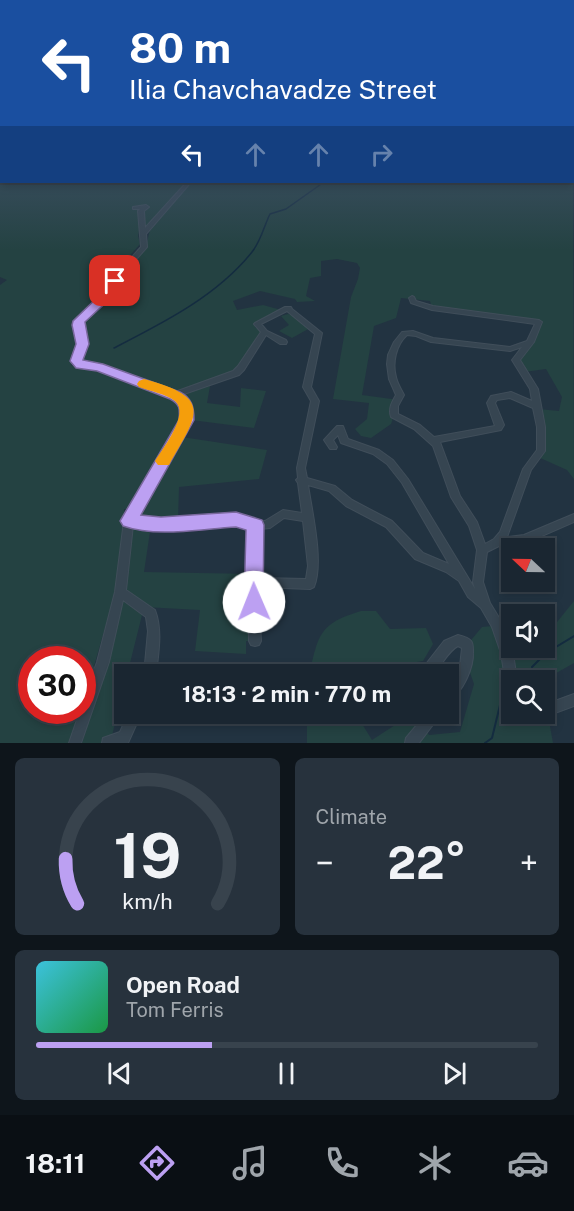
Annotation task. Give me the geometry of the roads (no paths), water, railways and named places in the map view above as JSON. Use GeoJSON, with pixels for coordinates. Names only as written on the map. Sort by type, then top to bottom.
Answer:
{"type":"FeatureCollection","features":[{"type":"Feature","properties":{"kind":"street"},"geometry":{"type":"LineString","coordinates":[[144,233],[188,183]]}},
{"type":"Feature","properties":{"kind":"street"},"geometry":{"type":"LineString","coordinates":[[75,743],[103,662],[120,592],[129,521],[187,420],[187,408],[182,399],[175,395],[99,367],[81,365],[76,361],[83,344],[79,321],[110,293],[116,278],[143,251],[144,233],[141,211]]}},
{"type":"Feature","properties":{"kind":"street"},"geometry":{"type":"LineString","coordinates":[[412,298],[413,302],[432,308],[539,322],[530,342],[516,360],[534,389],[541,427],[541,451],[527,469],[508,525],[498,542]]}},
{"type":"Feature","properties":{"kind":"street"},"geometry":{"type":"LineString","coordinates":[[253,582],[310,584],[313,566],[301,468],[315,401],[307,387],[319,333],[288,308],[258,323],[258,327],[283,342]]}},
{"type":"Feature","properties":{"kind":"street"},"geometry":{"type":"LineString","coordinates":[[175,395],[236,373],[242,368],[265,332]]}},
{"type":"Feature","properties":{"kind":"street"},"geometry":{"type":"LineString","coordinates":[[510,670],[507,653],[497,625],[485,605],[478,582],[482,550],[478,533],[456,496],[437,444],[417,427],[394,415],[393,411],[400,395],[390,372],[392,354],[399,336],[414,333],[431,340],[510,349],[530,342]]}},
{"type":"Feature","properties":{"kind":"street"},"geometry":{"type":"LineString","coordinates":[[433,440],[498,428],[500,425],[491,403],[494,398],[511,395],[537,406]]}},
{"type":"Feature","properties":{"kind":"street"},"geometry":{"type":"LineString","coordinates":[[333,447],[328,440],[340,428],[344,441],[376,452],[390,462],[405,481],[472,594],[485,605]]}},
{"type":"Feature","properties":{"kind":"street"},"geometry":{"type":"LineString","coordinates":[[301,480],[332,488],[349,504],[389,524],[419,556],[450,569],[463,578]]}},
{"type":"Feature","properties":{"kind":"street"},"geometry":{"type":"LineString","coordinates":[[129,521],[161,524],[236,519],[255,525],[269,525],[276,517],[283,514],[308,518]]}},
{"type":"Feature","properties":{"kind":"street"},"geometry":{"type":"LineString","coordinates":[[482,550],[498,542],[525,539],[574,518]]}},
{"type":"Feature","properties":{"kind":"street"},"geometry":{"type":"LineString","coordinates":[[255,525],[253,582],[255,641]]}},
{"type":"Feature","properties":{"kind":"street"},"geometry":{"type":"LineString","coordinates":[[120,592],[151,615],[154,631],[151,664]]}},
{"type":"Feature","properties":{"kind":"street"},"geometry":{"type":"LineString","coordinates":[[434,664],[448,645],[458,640],[467,645],[467,664],[459,682]]}},
{"type":"Feature","properties":{"kind":"street"},"geometry":{"type":"LineString","coordinates":[[555,707],[574,700]]}},
{"type":"Feature","properties":{"kind":"street"},"geometry":{"type":"LineString","coordinates":[[108,743],[123,740],[130,724]]}},
{"type":"Feature","properties":{"kind":"street"},"geometry":{"type":"LineString","coordinates":[[411,743],[426,724]]}},
{"type":"Feature","properties":{"kind":"waterway"},"geometry":{"type":"LineString","coordinates":[[114,348],[170,318],[223,282],[255,248],[270,214],[286,209],[323,183]]}},
{"type":"Feature","properties":{"kind":"waterway"},"geometry":{"type":"LineString","coordinates":[[532,667],[546,653],[574,636]]}},
{"type":"Feature","properties":{"kind":"waterway"},"geometry":{"type":"LineString","coordinates":[[485,743],[492,738],[501,701]]}}]}
